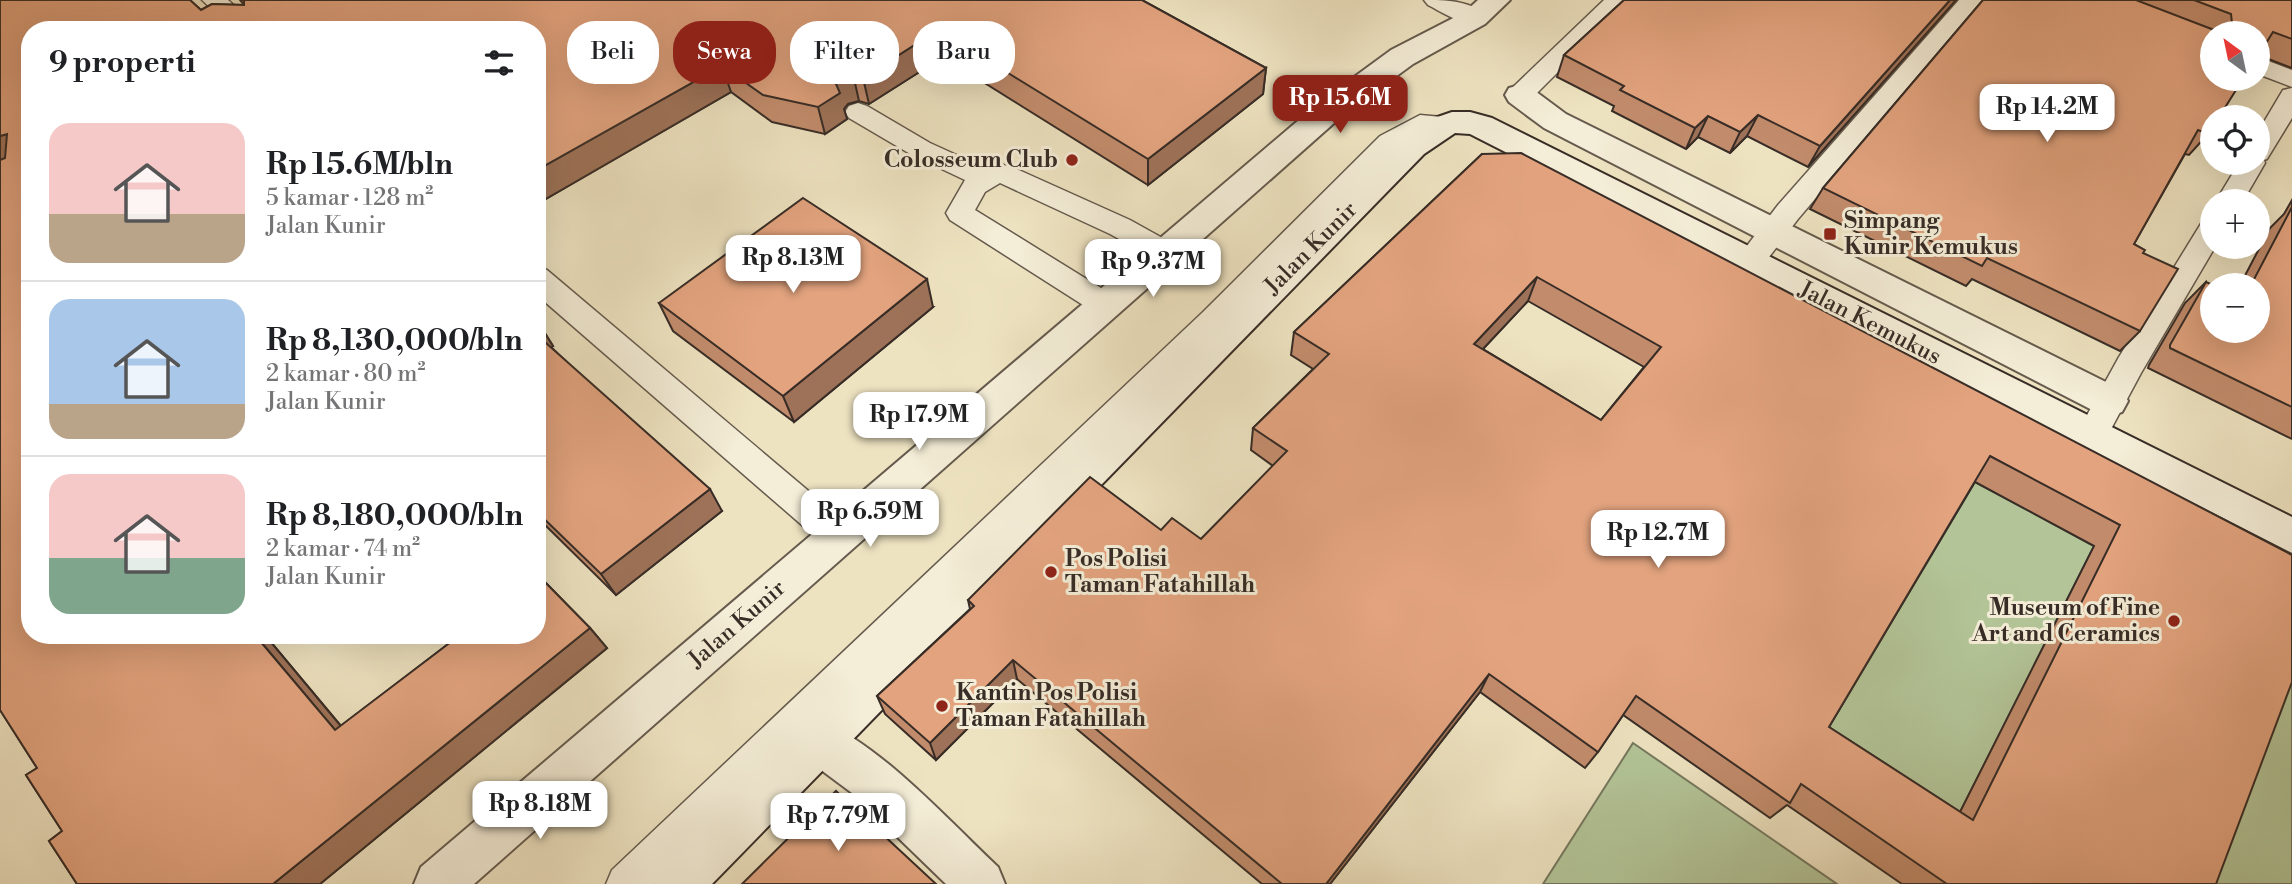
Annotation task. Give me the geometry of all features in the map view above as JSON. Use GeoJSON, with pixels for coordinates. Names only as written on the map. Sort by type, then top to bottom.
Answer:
{"type":"FeatureCollection","features":[{"type":"Feature","properties":{"kind":"street","name":"Jalan Kunir"},"geometry":{"type":"LineString","coordinates":[[468,884],[1332,133],[1411,70],[1491,26],[1521,0]]}},
{"type":"Feature","properties":{"kind":"street","name":"Jalan Kunir"},"geometry":{"type":"LineString","coordinates":[[438,884],[1331,109],[1402,57],[1485,9]]}},
{"type":"Feature","properties":{"kind":"street"},"geometry":{"type":"LineString","coordinates":[[1520,95],[1555,121],[2109,401]]}},
{"type":"Feature","properties":{"kind":"street","name":"Jalan Kemukus"},"geometry":{"type":"LineString","coordinates":[[1445,124],[1462,119],[1481,126],[2292,536]]}},
{"type":"Feature","properties":{"kind":"street","name":"Jalan Kunir"},"geometry":{"type":"LineString","coordinates":[[678,884],[1413,146],[1445,124]]}},
{"type":"Feature","properties":{"kind":"street"},"geometry":{"type":"LineString","coordinates":[[821,743],[868,777],[981,884]]}},
{"type":"Feature","properties":{"kind":"lane"},"geometry":{"type":"LineString","coordinates":[[214,0],[238,21]]}},
{"type":"Feature","properties":{"kind":"lane"},"geometry":{"type":"LineString","coordinates":[[1436,0],[1485,9]]}},
{"type":"Feature","properties":{"kind":"lane"},"geometry":{"type":"LineString","coordinates":[[1520,95],[1618,0]]}},
{"type":"Feature","properties":{"kind":"lane"},"geometry":{"type":"LineString","coordinates":[[1750,262],[1774,230],[1972,0]]}},
{"type":"Feature","properties":{"kind":"lane"},"geometry":{"type":"LineString","coordinates":[[2270,70],[2292,79]]}},
{"type":"Feature","properties":{"kind":"lane"},"geometry":{"type":"LineString","coordinates":[[2270,133],[2292,96]]}},
{"type":"Feature","properties":{"kind":"lane"},"geometry":{"type":"LineString","coordinates":[[858,112],[921,149],[981,177]]}},
{"type":"Feature","properties":{"kind":"lane"},"geometry":{"type":"LineString","coordinates":[[626,884],[1193,339],[1389,142],[1420,124],[1445,124]]}},
{"type":"Feature","properties":{"kind":"lane"},"geometry":{"type":"LineString","coordinates":[[1104,304],[960,213],[981,177],[992,173],[1003,174],[1120,227],[1165,252]]}},
{"type":"Feature","properties":{"kind":"lane"},"geometry":{"type":"LineString","coordinates":[[2092,435],[2109,401],[2200,249]]}},
{"type":"Feature","properties":{"kind":"lane"},"geometry":{"type":"LineString","coordinates":[[546,286],[838,536]]}},
{"type":"Feature","properties":{"kind":"green space"},"geometry":{"type":"Polygon","coordinates":[[[1968,478],[2094,546],[1948,836],[1809,744],[1968,478]]]}},
{"type":"Feature","properties":{"kind":"green space"},"geometry":{"type":"Polygon","coordinates":[[[2292,657],[2292,884],[2188,884],[2292,657]]]}},
{"type":"Feature","properties":{"kind":"green space"},"geometry":{"type":"Polygon","coordinates":[[[1633,743],[1837,884],[1543,884],[1633,743]]]}},
{"type":"Feature","properties":{"kind":"building"},"geometry":{"type":"Polygon","coordinates":[[[0,0],[190,0],[201,10],[212,4],[244,5],[243,0],[1142,0],[1266,68],[1148,159],[1015,77],[1015,21],[913,21],[913,46],[899,55],[899,21],[790,21],[790,84],[836,84],[840,93],[818,107],[763,95],[747,84],[776,84],[776,21],[673,21],[673,84],[690,84],[546,165],[546,21],[21,21],[21,644],[263,644],[335,730],[448,644],[546,644],[546,583],[590,628],[273,884],[77,884],[49,841],[62,831],[26,775],[37,768],[0,710],[0,160],[5,158],[7,134],[0,136],[0,0]]]}},
{"type":"Feature","properties":{"kind":"building"},"geometry":{"type":"Polygon","coordinates":[[[1624,0],[1950,0],[1820,146],[1758,115],[1740,132],[1708,116],[1695,128],[1620,90],[1624,86],[1564,55],[1624,0]]]}},
{"type":"Feature","properties":{"kind":"building"},"geometry":{"type":"Polygon","coordinates":[[[1983,0],[2136,0],[2200,25],[2200,91],[2235,91],[2227,105],[2200,105],[2200,131],[2198,130],[2134,244],[2145,250],[2143,253],[2178,269],[2140,331],[1987,258],[1982,266],[1823,188],[1983,0]]]}},
{"type":"Feature","properties":{"kind":"building"},"geometry":{"type":"Polygon","coordinates":[[[2194,0],[2292,0],[2292,39],[2273,32],[2270,37],[2270,21],[2232,21],[2231,14],[2194,0]]]}},
{"type":"Feature","properties":{"kind":"building"},"geometry":{"type":"Polygon","coordinates":[[[1521,153],[2292,555],[2292,682],[2216,884],[1947,884],[1801,784],[1790,803],[1636,696],[1598,752],[1489,674],[1326,884],[1282,884],[1013,660],[930,743],[877,696],[974,606],[968,600],[1090,477],[1161,530],[1172,518],[1201,539],[1287,451],[1253,428],[1329,354],[1294,332],[1482,154],[1521,153]],[[1537,277],[1474,344],[1601,420],[1661,347],[1537,277]],[[1990,456],[1829,727],[1973,820],[2120,525],[1990,456]]]}},
{"type":"Feature","properties":{"kind":"building"},"geometry":{"type":"Polygon","coordinates":[[[803,198],[927,279],[783,396],[659,303],[803,198]]]}},
{"type":"Feature","properties":{"kind":"building"},"geometry":{"type":"Polygon","coordinates":[[[2292,207],[2292,407],[2170,348],[2200,292],[2200,343],[2270,343],[2270,273],[2257,273],[2265,259],[2270,259],[2270,249],[2292,207]]]}},
{"type":"Feature","properties":{"kind":"building"},"geometry":{"type":"Polygon","coordinates":[[[546,343],[710,489],[601,574],[546,521],[546,343]]]}},
{"type":"Feature","properties":{"kind":"building"},"geometry":{"type":"Polygon","coordinates":[[[836,791],[936,884],[742,884],[836,791]]]}},
{"type":"Feature","properties":{"kind":"place","name":"Colosseum Club"},"geometry":{"type":"Point","coordinates":[1072,160]}},
{"type":"Feature","properties":{"kind":"place","name":"Simpang Kunir Kemukus"},"geometry":{"type":"Point","coordinates":[1830,234]}},
{"type":"Feature","properties":{"kind":"place","name":"Pos Polisi Taman Fatahillah"},"geometry":{"type":"Point","coordinates":[1051,572]}},
{"type":"Feature","properties":{"kind":"place","name":"Museum of Fine Art and Ceramics"},"geometry":{"type":"Point","coordinates":[2174,621]}},
{"type":"Feature","properties":{"kind":"place","name":"Kantin Pos Polisi Taman Fatahillah"},"geometry":{"type":"Point","coordinates":[942,706]}}]}
